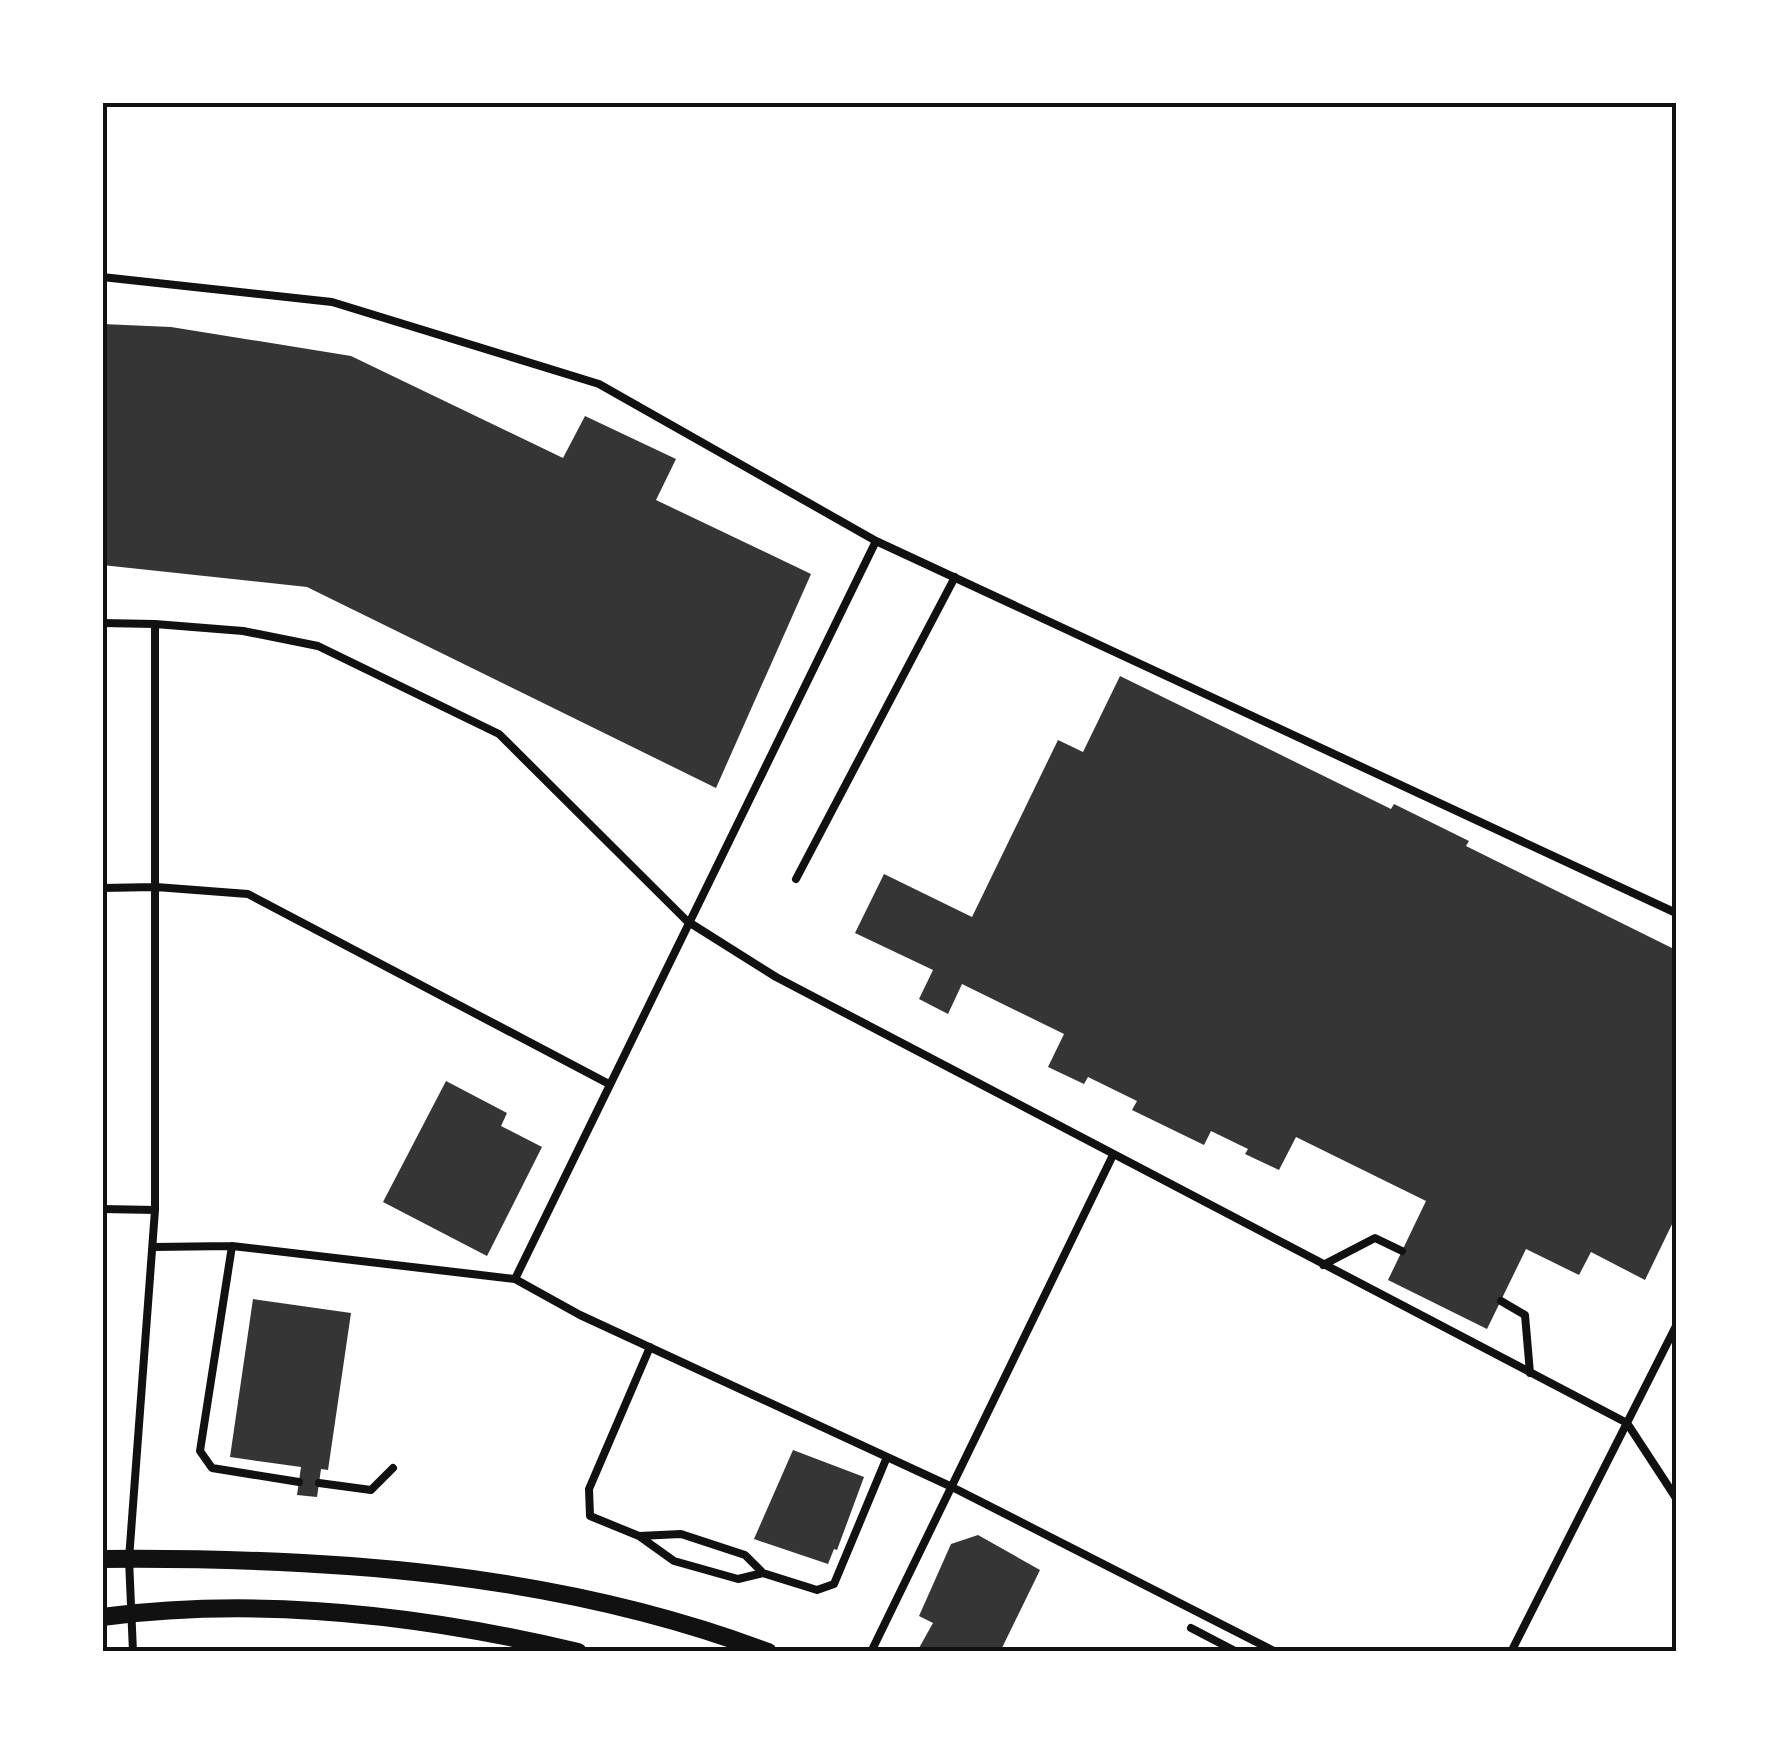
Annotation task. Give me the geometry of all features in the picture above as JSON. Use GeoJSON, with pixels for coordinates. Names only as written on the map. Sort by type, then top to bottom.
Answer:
{"type":"FeatureCollection","features":[{"type":"Feature","properties":{"kind":"street"},"geometry":{"type":"LineString","coordinates":[[102,1559],[250,1558],[412,1570],[569,1595],[717,1632],[768,1652]]}},
{"type":"Feature","properties":{"kind":"street"},"geometry":{"type":"LineString","coordinates":[[102,1617],[254,1608],[394,1618],[578,1652]]}},
{"type":"Feature","properties":{"kind":"lane"},"geometry":{"type":"LineString","coordinates":[[102,277],[332,302],[600,384],[876,541],[1676,914]]}},
{"type":"Feature","properties":{"kind":"lane"},"geometry":{"type":"LineString","coordinates":[[514,1279],[876,541]]}},
{"type":"Feature","properties":{"kind":"lane"},"geometry":{"type":"LineString","coordinates":[[796,879],[955,578]]}},
{"type":"Feature","properties":{"kind":"lane"},"geometry":{"type":"LineString","coordinates":[[102,623],[244,631],[318,646],[499,734],[687,921],[776,977],[1627,1424],[1676,1498]]}},
{"type":"Feature","properties":{"kind":"lane"},"geometry":{"type":"LineString","coordinates":[[133,1652],[129,1559],[155,1210],[154,624]]}},
{"type":"Feature","properties":{"kind":"lane"},"geometry":{"type":"LineString","coordinates":[[102,888],[156,887],[248,894],[609,1084]]}},
{"type":"Feature","properties":{"kind":"lane"},"geometry":{"type":"LineString","coordinates":[[871,1652],[1114,1155]]}},
{"type":"Feature","properties":{"kind":"lane"},"geometry":{"type":"LineString","coordinates":[[102,1209],[155,1210]]}},
{"type":"Feature","properties":{"kind":"lane"},"geometry":{"type":"LineString","coordinates":[[1323,1265],[1375,1238],[1402,1251]]}},
{"type":"Feature","properties":{"kind":"lane"},"geometry":{"type":"LineString","coordinates":[[153,1247],[232,1246],[514,1279],[650,1347],[952,1487],[1276,1652]]}},
{"type":"Feature","properties":{"kind":"lane"},"geometry":{"type":"LineString","coordinates":[[232,1246],[200,1451],[212,1468],[299,1482]]}},
{"type":"Feature","properties":{"kind":"lane"},"geometry":{"type":"LineString","coordinates":[[1501,1301],[1526,1316],[1530,1373]]}},
{"type":"Feature","properties":{"kind":"lane"},"geometry":{"type":"LineString","coordinates":[[1511,1652],[1676,1326]]}},
{"type":"Feature","properties":{"kind":"lane"},"geometry":{"type":"LineString","coordinates":[[650,1347],[588,1489],[590,1516],[639,1536],[674,1561],[738,1579],[763,1573]]}},
{"type":"Feature","properties":{"kind":"lane"},"geometry":{"type":"LineString","coordinates":[[639,1536],[681,1534],[746,1555],[763,1573],[816,1590],[834,1584],[886,1457]]}},
{"type":"Feature","properties":{"kind":"lane"},"geometry":{"type":"LineString","coordinates":[[319,1483],[371,1490],[392,1468]]}},
{"type":"Feature","properties":{"kind":"lane"},"geometry":{"type":"LineString","coordinates":[[1190,1628],[1237,1652]]}},
{"type":"Feature","properties":{"kind":"building"},"geometry":{"type":"Polygon","coordinates":[[[102,324],[171,327],[351,356],[563,458],[585,416],[676,459],[656,500],[811,574],[716,788],[307,587],[102,565],[102,324]]]}},
{"type":"Feature","properties":{"kind":"building"},"geometry":{"type":"Polygon","coordinates":[[[1120,676],[1391,809],[1394,804],[1469,841],[1466,846],[1676,950],[1676,1216],[1645,1280],[1591,1252],[1579,1275],[1526,1249],[1487,1329],[1388,1280],[1426,1201],[1296,1137],[1279,1170],[1245,1154],[1248,1149],[1211,1131],[1204,1145],[1132,1110],[1137,1101],[1088,1077],[1084,1084],[1048,1067],[1064,1034],[962,984],[948,1014],[919,999],[933,970],[855,933],[884,874],[972,917],[1058,740],[1083,752],[1120,676]]]}},
{"type":"Feature","properties":{"kind":"building"},"geometry":{"type":"Polygon","coordinates":[[[446,1081],[507,1113],[501,1126],[542,1147],[487,1256],[383,1202],[446,1081]]]}},
{"type":"Feature","properties":{"kind":"building"},"geometry":{"type":"Polygon","coordinates":[[[253,1299],[351,1313],[328,1470],[321,1469],[317,1497],[297,1495],[301,1467],[230,1457],[253,1299]]]}},
{"type":"Feature","properties":{"kind":"building"},"geometry":{"type":"Polygon","coordinates":[[[793,1450],[864,1477],[828,1564],[754,1539],[793,1450]]]}},
{"type":"Feature","properties":{"kind":"building"},"geometry":{"type":"Polygon","coordinates":[[[978,1535],[1040,1570],[1000,1652],[926,1652],[919,1648],[933,1623],[919,1616],[951,1544],[978,1535]]]}}]}
